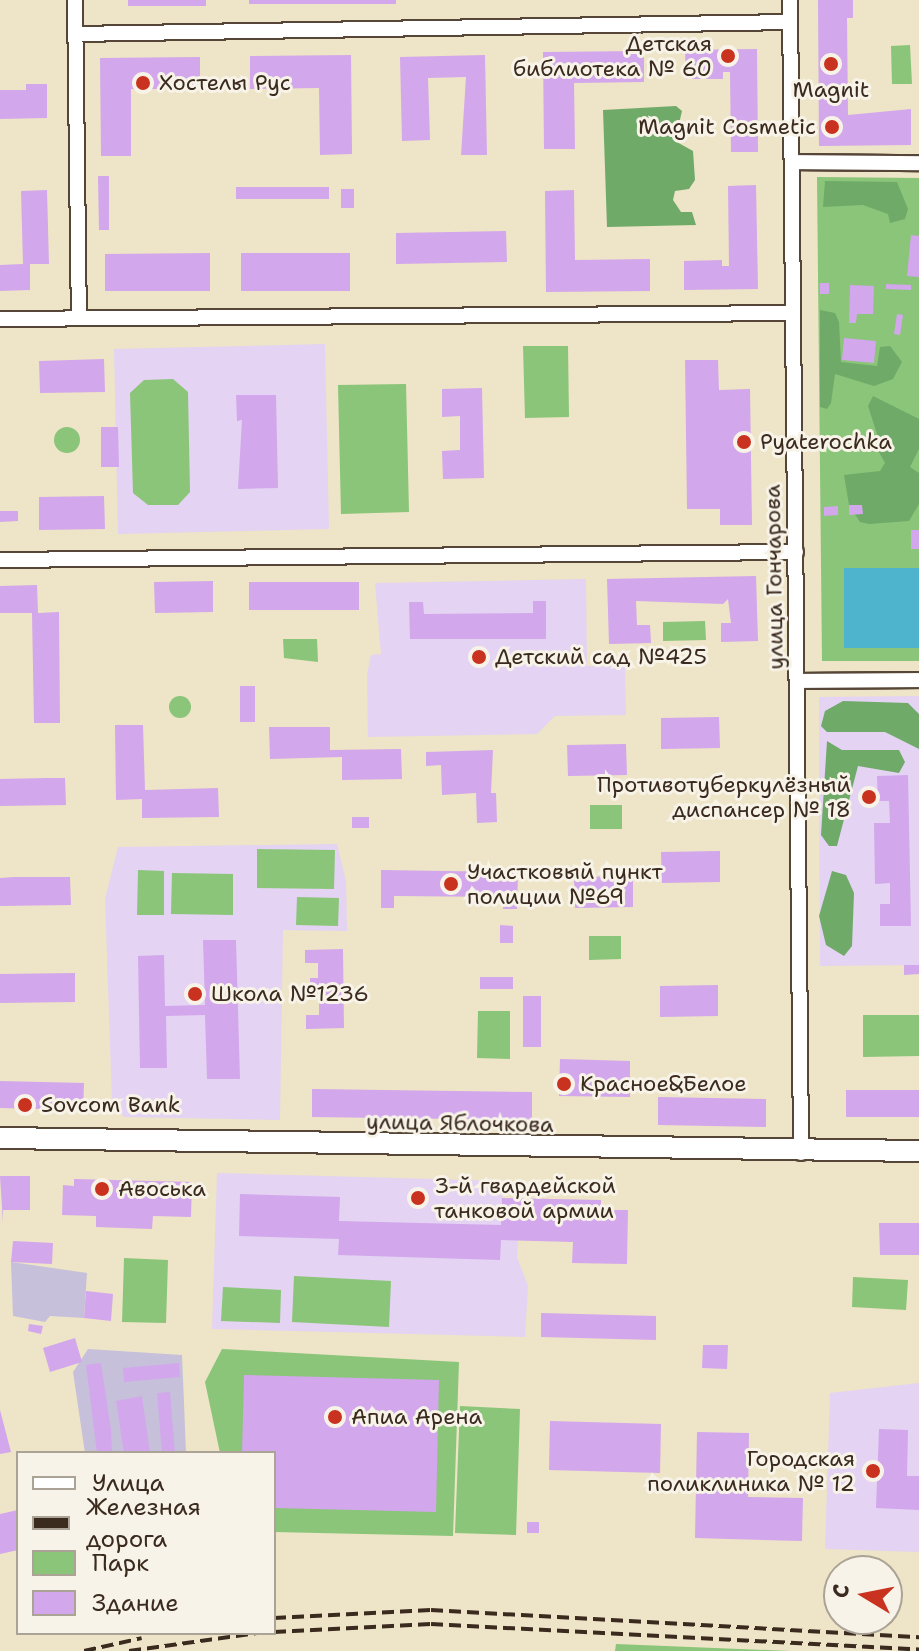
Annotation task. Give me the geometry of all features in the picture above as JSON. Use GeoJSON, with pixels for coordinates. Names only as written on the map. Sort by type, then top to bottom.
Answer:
{"type":"FeatureCollection","features":[{"type":"Feature","properties":{"kind":"street"},"geometry":{"type":"LineString","coordinates":[[75,0],[79,318]]}},
{"type":"Feature","properties":{"kind":"street","name":"улица Гончарова"},"geometry":{"type":"LineString","coordinates":[[790,0],[801,1153]]}},
{"type":"Feature","properties":{"kind":"street"},"geometry":{"type":"LineString","coordinates":[[75,34],[790,22]]}},
{"type":"Feature","properties":{"kind":"street"},"geometry":{"type":"LineString","coordinates":[[792,162],[919,163]]}},
{"type":"Feature","properties":{"kind":"street"},"geometry":{"type":"LineString","coordinates":[[0,319],[793,313]]}},
{"type":"Feature","properties":{"kind":"street"},"geometry":{"type":"LineString","coordinates":[[0,560],[796,552]]}},
{"type":"Feature","properties":{"kind":"street"},"geometry":{"type":"LineString","coordinates":[[798,681],[919,680]]}},
{"type":"Feature","properties":{"kind":"street","name":"улица Яблочкова"},"geometry":{"type":"LineString","coordinates":[[0,1138],[801,1153],[919,1151]]}},
{"type":"Feature","properties":{"kind":"shaded area"},"geometry":{"type":"Polygon","coordinates":[[[325,344],[329,529],[118,534],[114,349],[325,344]]]}},
{"type":"Feature","properties":{"kind":"shaded area","name":"Детский сад №425"},"geometry":{"type":"Polygon","coordinates":[[[586,579],[587,666],[625,666],[626,715],[555,716],[537,734],[368,737],[367,675],[371,655],[381,654],[375,583],[586,579]]]}},
{"type":"Feature","properties":{"kind":"shaded area","name":"Противотуберкулёзный диспансер № 18"},"geometry":{"type":"Polygon","coordinates":[[[919,696],[919,965],[820,966],[819,697],[919,696]]]}},
{"type":"Feature","properties":{"kind":"shaded area","name":"Школа №1236"},"geometry":{"type":"Polygon","coordinates":[[[337,844],[346,881],[347,931],[283,930],[280,1120],[124,1117],[112,1103],[105,899],[118,847],[337,844]]]}},
{"type":"Feature","properties":{"kind":"shaded area"},"geometry":{"type":"Polygon","coordinates":[[[217,1173],[503,1181],[501,1239],[518,1240],[517,1257],[528,1286],[525,1337],[212,1329],[217,1173]]]}},
{"type":"Feature","properties":{"kind":"shaded area"},"geometry":{"type":"Polygon","coordinates":[[[11,1262],[87,1273],[84,1318],[50,1316],[45,1322],[13,1316],[11,1262]]]}},
{"type":"Feature","properties":{"kind":"shaded area"},"geometry":{"type":"Polygon","coordinates":[[[88,1349],[182,1355],[186,1451],[85,1451],[73,1372],[88,1349]]]}},
{"type":"Feature","properties":{"kind":"shaded area","name":"Городская поликлиника № 12"},"geometry":{"type":"Polygon","coordinates":[[[919,1383],[919,1552],[825,1549],[830,1393],[919,1383]]]}},
{"type":"Feature","properties":{"kind":"green space"},"geometry":{"type":"Polygon","coordinates":[[[910,45],[912,84],[892,84],[891,46],[910,45]]]}},
{"type":"Feature","properties":{"kind":"green space"},"geometry":{"type":"Polygon","coordinates":[[[676,106],[682,111],[675,141],[693,151],[695,180],[689,189],[675,191],[673,200],[681,212],[692,212],[696,225],[607,227],[603,110],[676,106]]]}},
{"type":"Feature","properties":{"kind":"green space"},"geometry":{"type":"Polygon","coordinates":[[[817,177],[919,178],[919,661],[822,661],[817,177]]]}},
{"type":"Feature","properties":{"kind":"green space"},"geometry":{"type":"Polygon","coordinates":[[[825,181],[897,182],[908,209],[905,219],[890,223],[888,214],[863,205],[823,207],[825,181]]]}},
{"type":"Feature","properties":{"kind":"green space"},"geometry":{"type":"Polygon","coordinates":[[[820,310],[835,313],[839,322],[841,362],[877,366],[880,347],[890,346],[902,362],[893,379],[874,386],[835,374],[831,403],[827,409],[820,407],[820,310]]]}},
{"type":"Feature","properties":{"kind":"green space"},"geometry":{"type":"Polygon","coordinates":[[[523,346],[568,346],[569,417],[525,418],[523,346]]]}},
{"type":"Feature","properties":{"kind":"green space"},"geometry":{"type":"Polygon","coordinates":[[[173,379],[188,392],[190,492],[178,505],[148,505],[133,493],[130,393],[144,380],[173,379]]]}},
{"type":"Feature","properties":{"kind":"green space"},"geometry":{"type":"Polygon","coordinates":[[[406,384],[409,512],[341,514],[338,385],[406,384]]]}},
{"type":"Feature","properties":{"kind":"green space"},"geometry":{"type":"Polygon","coordinates":[[[873,396],[919,419],[919,449],[910,467],[919,473],[919,504],[909,521],[860,522],[849,505],[844,475],[880,471],[885,463],[875,445],[877,434],[868,406],[873,396]]]}},
{"type":"Feature","properties":{"kind":"green space"},"geometry":{"type":"Polygon","coordinates":[[[67,427],[76,431],[80,440],[76,449],[67,453],[58,449],[54,440],[58,431],[67,427]]]}},
{"type":"Feature","properties":{"kind":"green space"},"geometry":{"type":"Polygon","coordinates":[[[705,621],[706,640],[663,641],[663,622],[705,621]]]}},
{"type":"Feature","properties":{"kind":"green space"},"geometry":{"type":"Polygon","coordinates":[[[283,639],[317,639],[318,662],[284,658],[283,639]]]}},
{"type":"Feature","properties":{"kind":"green space"},"geometry":{"type":"Polygon","coordinates":[[[176,696],[184,696],[191,707],[184,718],[176,718],[169,711],[169,703],[176,696]]]}},
{"type":"Feature","properties":{"kind":"green space"},"geometry":{"type":"Polygon","coordinates":[[[843,701],[908,703],[919,714],[919,749],[885,732],[827,732],[821,726],[825,711],[843,701]]]}},
{"type":"Feature","properties":{"kind":"green space"},"geometry":{"type":"Polygon","coordinates":[[[827,741],[842,750],[899,750],[905,762],[899,773],[858,766],[837,846],[829,846],[821,835],[827,741]]]}},
{"type":"Feature","properties":{"kind":"green space"},"geometry":{"type":"Polygon","coordinates":[[[590,805],[622,805],[622,829],[590,829],[590,805]]]}},
{"type":"Feature","properties":{"kind":"green space"},"geometry":{"type":"Polygon","coordinates":[[[257,849],[335,850],[334,889],[257,888],[257,849]]]}},
{"type":"Feature","properties":{"kind":"green space"},"geometry":{"type":"Polygon","coordinates":[[[138,870],[164,871],[164,915],[137,915],[138,870]]]}},
{"type":"Feature","properties":{"kind":"green space"},"geometry":{"type":"Polygon","coordinates":[[[832,871],[846,875],[854,893],[852,946],[844,956],[826,945],[819,916],[832,871]]]}},
{"type":"Feature","properties":{"kind":"green space"},"geometry":{"type":"Polygon","coordinates":[[[172,873],[233,874],[233,915],[171,914],[172,873]]]}},
{"type":"Feature","properties":{"kind":"green space"},"geometry":{"type":"Polygon","coordinates":[[[297,897],[339,898],[338,926],[296,925],[297,897]]]}},
{"type":"Feature","properties":{"kind":"green space"},"geometry":{"type":"Polygon","coordinates":[[[589,936],[621,936],[621,959],[589,960],[589,936]]]}},
{"type":"Feature","properties":{"kind":"green space"},"geometry":{"type":"Polygon","coordinates":[[[478,1011],[510,1011],[510,1059],[477,1058],[478,1011]]]}},
{"type":"Feature","properties":{"kind":"green space"},"geometry":{"type":"Polygon","coordinates":[[[863,1015],[919,1015],[919,1056],[863,1057],[863,1015]]]}},
{"type":"Feature","properties":{"kind":"green space"},"geometry":{"type":"Polygon","coordinates":[[[124,1258],[168,1260],[166,1323],[122,1322],[124,1258]]]}},
{"type":"Feature","properties":{"kind":"green space"},"geometry":{"type":"Polygon","coordinates":[[[294,1276],[391,1281],[389,1327],[292,1322],[294,1276]]]}},
{"type":"Feature","properties":{"kind":"green space"},"geometry":{"type":"Polygon","coordinates":[[[853,1277],[908,1280],[906,1310],[852,1307],[853,1277]]]}},
{"type":"Feature","properties":{"kind":"green space"},"geometry":{"type":"Polygon","coordinates":[[[223,1287],[281,1290],[280,1323],[221,1321],[223,1287]]]}},
{"type":"Feature","properties":{"kind":"green space","name":"Апиа Арена"},"geometry":{"type":"Polygon","coordinates":[[[222,1349],[459,1362],[453,1536],[276,1532],[276,1451],[220,1451],[205,1382],[222,1349]]]}},
{"type":"Feature","properties":{"kind":"green space"},"geometry":{"type":"Polygon","coordinates":[[[460,1406],[520,1409],[516,1535],[455,1533],[460,1406]]]}},
{"type":"Feature","properties":{"kind":"green space"},"geometry":{"type":"Polygon","coordinates":[[[616,1644],[791,1651],[615,1651],[616,1644]]]}},
{"type":"Feature","properties":{"kind":"water"},"geometry":{"type":"Polygon","coordinates":[[[844,568],[919,568],[919,648],[844,648],[844,568]]]}},
{"type":"Feature","properties":{"kind":"building"},"geometry":{"type":"Polygon","coordinates":[[[128,0],[206,0],[206,6],[128,6],[128,0]]]}},
{"type":"Feature","properties":{"kind":"building"},"geometry":{"type":"Polygon","coordinates":[[[249,0],[396,0],[396,4],[249,4],[249,0]]]}},
{"type":"Feature","properties":{"kind":"building"},"geometry":{"type":"Polygon","coordinates":[[[818,0],[853,0],[853,18],[847,18],[848,115],[911,109],[911,145],[819,146],[818,0]]]}},
{"type":"Feature","properties":{"kind":"building"},"geometry":{"type":"Polygon","coordinates":[[[757,49],[758,152],[731,152],[730,72],[723,72],[723,79],[686,79],[685,50],[757,49]]]}},
{"type":"Feature","properties":{"kind":"building"},"geometry":{"type":"Polygon","coordinates":[[[644,51],[644,82],[574,83],[575,149],[544,149],[543,52],[644,51]]]}},
{"type":"Feature","properties":{"kind":"building"},"geometry":{"type":"Polygon","coordinates":[[[351,55],[352,154],[320,155],[319,88],[250,89],[250,56],[351,55]]]}},
{"type":"Feature","properties":{"kind":"building"},"geometry":{"type":"Polygon","coordinates":[[[485,55],[487,155],[461,155],[466,77],[428,78],[430,140],[402,141],[400,57],[485,55]]]}},
{"type":"Feature","properties":{"kind":"building"},"geometry":{"type":"Polygon","coordinates":[[[200,57],[200,89],[131,89],[131,156],[101,156],[100,58],[200,57]]]}},
{"type":"Feature","properties":{"kind":"building"},"geometry":{"type":"Polygon","coordinates":[[[26,84],[47,84],[47,118],[0,119],[0,90],[26,90],[26,84]]]}},
{"type":"Feature","properties":{"kind":"building"},"geometry":{"type":"Polygon","coordinates":[[[98,176],[109,176],[109,230],[99,230],[98,176]]]}},
{"type":"Feature","properties":{"kind":"building"},"geometry":{"type":"Polygon","coordinates":[[[756,185],[758,289],[684,290],[684,261],[722,260],[722,266],[729,266],[728,186],[756,185]]]}},
{"type":"Feature","properties":{"kind":"building"},"geometry":{"type":"Polygon","coordinates":[[[236,187],[329,187],[329,199],[236,199],[236,187]]]}},
{"type":"Feature","properties":{"kind":"building"},"geometry":{"type":"Polygon","coordinates":[[[341,189],[354,189],[354,208],[341,208],[341,189]]]}},
{"type":"Feature","properties":{"kind":"building"},"geometry":{"type":"Polygon","coordinates":[[[47,190],[49,264],[30,264],[30,290],[0,291],[0,265],[23,264],[21,191],[47,190]]]}},
{"type":"Feature","properties":{"kind":"building"},"geometry":{"type":"Polygon","coordinates":[[[574,190],[575,260],[650,259],[650,291],[546,292],[545,191],[574,190]]]}},
{"type":"Feature","properties":{"kind":"building"},"geometry":{"type":"Polygon","coordinates":[[[506,231],[507,262],[396,264],[396,233],[506,231]]]}},
{"type":"Feature","properties":{"kind":"building"},"geometry":{"type":"Polygon","coordinates":[[[911,235],[919,236],[919,277],[907,276],[911,235]]]}},
{"type":"Feature","properties":{"kind":"building"},"geometry":{"type":"Polygon","coordinates":[[[210,253],[210,291],[105,291],[105,254],[210,253]]]}},
{"type":"Feature","properties":{"kind":"building"},"geometry":{"type":"Polygon","coordinates":[[[241,253],[350,253],[350,291],[241,291],[241,253]]]}},
{"type":"Feature","properties":{"kind":"building"},"geometry":{"type":"Polygon","coordinates":[[[820,283],[829,283],[829,294],[820,294],[820,283]]]}},
{"type":"Feature","properties":{"kind":"building"},"geometry":{"type":"Polygon","coordinates":[[[886,284],[911,285],[911,290],[886,289],[886,284]]]}},
{"type":"Feature","properties":{"kind":"building"},"geometry":{"type":"Polygon","coordinates":[[[850,285],[874,286],[873,314],[857,314],[856,323],[849,323],[850,285]]]}},
{"type":"Feature","properties":{"kind":"building"},"geometry":{"type":"Polygon","coordinates":[[[897,314],[903,315],[900,335],[894,334],[897,314]]]}},
{"type":"Feature","properties":{"kind":"building"},"geometry":{"type":"Polygon","coordinates":[[[844,338],[876,341],[874,363],[842,360],[844,338]]]}},
{"type":"Feature","properties":{"kind":"building"},"geometry":{"type":"Polygon","coordinates":[[[104,359],[105,392],[40,393],[39,361],[104,359]]]}},
{"type":"Feature","properties":{"kind":"building"},"geometry":{"type":"Polygon","coordinates":[[[685,360],[718,360],[719,390],[750,389],[752,525],[720,525],[720,509],[687,509],[685,360]]]}},
{"type":"Feature","properties":{"kind":"building"},"geometry":{"type":"Polygon","coordinates":[[[482,388],[484,478],[443,479],[442,451],[460,450],[460,416],[442,417],[442,389],[482,388]]]}},
{"type":"Feature","properties":{"kind":"building"},"geometry":{"type":"Polygon","coordinates":[[[236,395],[276,395],[278,488],[238,489],[242,420],[237,421],[236,395]]]}},
{"type":"Feature","properties":{"kind":"building"},"geometry":{"type":"Polygon","coordinates":[[[101,427],[118,427],[119,467],[101,467],[101,427]]]}},
{"type":"Feature","properties":{"kind":"building"},"geometry":{"type":"Polygon","coordinates":[[[104,496],[105,529],[39,530],[39,497],[104,496]]]}},
{"type":"Feature","properties":{"kind":"building"},"geometry":{"type":"Polygon","coordinates":[[[849,505],[862,505],[863,514],[849,515],[849,505]]]}},
{"type":"Feature","properties":{"kind":"building"},"geometry":{"type":"Polygon","coordinates":[[[838,506],[838,515],[824,516],[824,507],[838,506]]]}},
{"type":"Feature","properties":{"kind":"building"},"geometry":{"type":"Polygon","coordinates":[[[0,511],[18,511],[18,521],[0,522],[0,511]]]}},
{"type":"Feature","properties":{"kind":"building"},"geometry":{"type":"Polygon","coordinates":[[[911,530],[919,530],[919,549],[911,549],[911,530]]]}},
{"type":"Feature","properties":{"kind":"building"},"geometry":{"type":"Polygon","coordinates":[[[756,576],[758,641],[721,642],[721,623],[731,623],[728,599],[723,604],[636,601],[637,625],[650,625],[651,643],[609,644],[607,579],[756,576]]]}},
{"type":"Feature","properties":{"kind":"building"},"geometry":{"type":"Polygon","coordinates":[[[213,581],[213,612],[155,613],[154,582],[213,581]]]}},
{"type":"Feature","properties":{"kind":"building"},"geometry":{"type":"Polygon","coordinates":[[[249,582],[359,582],[359,610],[249,610],[249,582]]]}},
{"type":"Feature","properties":{"kind":"building"},"geometry":{"type":"Polygon","coordinates":[[[37,585],[38,613],[59,612],[60,723],[34,723],[32,613],[0,613],[0,586],[37,585]]]}},
{"type":"Feature","properties":{"kind":"building"},"geometry":{"type":"Polygon","coordinates":[[[533,601],[546,601],[546,639],[410,639],[409,602],[423,602],[424,614],[533,613],[533,601]]]}},
{"type":"Feature","properties":{"kind":"building"},"geometry":{"type":"Polygon","coordinates":[[[240,686],[255,686],[255,722],[240,722],[240,686]]]}},
{"type":"Feature","properties":{"kind":"building"},"geometry":{"type":"Polygon","coordinates":[[[719,717],[720,748],[661,749],[661,718],[719,717]]]}},
{"type":"Feature","properties":{"kind":"building"},"geometry":{"type":"Polygon","coordinates":[[[115,725],[143,725],[145,790],[218,788],[219,817],[142,818],[142,799],[116,800],[115,725]]]}},
{"type":"Feature","properties":{"kind":"building"},"geometry":{"type":"Polygon","coordinates":[[[269,727],[330,727],[330,750],[401,749],[402,779],[342,780],[342,757],[270,759],[269,727]]]}},
{"type":"Feature","properties":{"kind":"building"},"geometry":{"type":"Polygon","coordinates":[[[626,744],[627,775],[568,776],[567,745],[626,744]]]}},
{"type":"Feature","properties":{"kind":"building"},"geometry":{"type":"Polygon","coordinates":[[[493,750],[491,793],[496,793],[497,822],[477,823],[476,793],[442,795],[441,765],[426,766],[426,752],[493,750]]]}},
{"type":"Feature","properties":{"kind":"building"},"geometry":{"type":"Polygon","coordinates":[[[908,775],[911,926],[880,926],[880,904],[890,904],[890,883],[875,884],[874,823],[890,823],[889,801],[878,801],[877,776],[908,775]]]}},
{"type":"Feature","properties":{"kind":"building"},"geometry":{"type":"Polygon","coordinates":[[[65,778],[66,805],[0,806],[0,779],[65,778]]]}},
{"type":"Feature","properties":{"kind":"building"},"geometry":{"type":"Polygon","coordinates":[[[352,817],[369,817],[369,828],[352,828],[352,817]]]}},
{"type":"Feature","properties":{"kind":"building"},"geometry":{"type":"Polygon","coordinates":[[[720,851],[720,882],[662,883],[661,852],[720,851]]]}},
{"type":"Feature","properties":{"kind":"building"},"geometry":{"type":"Polygon","coordinates":[[[381,870],[518,872],[517,909],[503,909],[503,897],[394,896],[394,908],[381,908],[381,870]]]}},
{"type":"Feature","properties":{"kind":"building"},"geometry":{"type":"Polygon","coordinates":[[[633,876],[633,907],[575,908],[574,877],[633,876]]]}},
{"type":"Feature","properties":{"kind":"building"},"geometry":{"type":"Polygon","coordinates":[[[70,877],[71,905],[0,906],[0,878],[70,877]]]}},
{"type":"Feature","properties":{"kind":"building"},"geometry":{"type":"Polygon","coordinates":[[[500,925],[513,926],[513,943],[500,943],[500,925]]]}},
{"type":"Feature","properties":{"kind":"building"},"geometry":{"type":"Polygon","coordinates":[[[203,940],[236,940],[240,1079],[207,1079],[205,1015],[166,1016],[167,1068],[140,1068],[138,956],[164,955],[165,1006],[205,1005],[203,940]]]}},
{"type":"Feature","properties":{"kind":"building"},"geometry":{"type":"Polygon","coordinates":[[[343,949],[344,1028],[306,1029],[306,1015],[319,1015],[319,999],[310,999],[310,978],[318,978],[318,963],[305,963],[305,950],[343,949]]]}},
{"type":"Feature","properties":{"kind":"building"},"geometry":{"type":"Polygon","coordinates":[[[904,965],[919,965],[919,974],[904,975],[904,965]]]}},
{"type":"Feature","properties":{"kind":"building"},"geometry":{"type":"Polygon","coordinates":[[[75,973],[75,1002],[0,1003],[0,974],[75,973]]]}},
{"type":"Feature","properties":{"kind":"building"},"geometry":{"type":"Polygon","coordinates":[[[480,977],[513,977],[513,989],[480,989],[480,977]]]}},
{"type":"Feature","properties":{"kind":"building"},"geometry":{"type":"Polygon","coordinates":[[[718,985],[718,1016],[660,1017],[660,986],[718,985]]]}},
{"type":"Feature","properties":{"kind":"building"},"geometry":{"type":"Polygon","coordinates":[[[523,996],[541,996],[541,1047],[523,1047],[523,996]]]}},
{"type":"Feature","properties":{"kind":"building"},"geometry":{"type":"Polygon","coordinates":[[[560,1059],[630,1061],[630,1097],[559,1096],[560,1059]]]}},
{"type":"Feature","properties":{"kind":"building"},"geometry":{"type":"Polygon","coordinates":[[[0,1081],[84,1083],[83,1110],[0,1108],[0,1081]]]}},
{"type":"Feature","properties":{"kind":"building"},"geometry":{"type":"Polygon","coordinates":[[[312,1089],[532,1092],[532,1120],[312,1117],[312,1089]]]}},
{"type":"Feature","properties":{"kind":"building"},"geometry":{"type":"Polygon","coordinates":[[[846,1090],[919,1090],[919,1117],[846,1117],[846,1090]]]}},
{"type":"Feature","properties":{"kind":"building"},"geometry":{"type":"Polygon","coordinates":[[[658,1097],[766,1099],[766,1127],[658,1125],[658,1097]]]}},
{"type":"Feature","properties":{"kind":"building"},"geometry":{"type":"Polygon","coordinates":[[[0,1176],[30,1176],[30,1210],[3,1210],[3,1223],[0,1176]]]}},
{"type":"Feature","properties":{"kind":"building"},"geometry":{"type":"Polygon","coordinates":[[[74,1179],[192,1182],[191,1217],[153,1216],[152,1229],[96,1227],[96,1216],[62,1215],[63,1185],[74,1186],[74,1179]]]}},
{"type":"Feature","properties":{"kind":"building"},"geometry":{"type":"Polygon","coordinates":[[[240,1194],[340,1197],[339,1221],[501,1225],[502,1198],[601,1200],[601,1210],[628,1210],[627,1264],[572,1263],[573,1242],[501,1240],[500,1260],[338,1255],[339,1239],[239,1236],[240,1194]]]}},
{"type":"Feature","properties":{"kind":"building"},"geometry":{"type":"Polygon","coordinates":[[[879,1223],[919,1223],[919,1255],[880,1255],[879,1223]]]}},
{"type":"Feature","properties":{"kind":"building"},"geometry":{"type":"Polygon","coordinates":[[[13,1241],[53,1243],[52,1264],[11,1262],[13,1241]]]}},
{"type":"Feature","properties":{"kind":"building"},"geometry":{"type":"Polygon","coordinates":[[[86,1291],[113,1294],[111,1321],[84,1318],[86,1291]]]}},
{"type":"Feature","properties":{"kind":"building"},"geometry":{"type":"Polygon","coordinates":[[[541,1313],[656,1316],[656,1340],[541,1337],[541,1313]]]}},
{"type":"Feature","properties":{"kind":"building"},"geometry":{"type":"Polygon","coordinates":[[[29,1324],[43,1326],[41,1334],[28,1331],[29,1324]]]}},
{"type":"Feature","properties":{"kind":"building"},"geometry":{"type":"Polygon","coordinates":[[[75,1338],[82,1362],[50,1372],[43,1348],[75,1338]]]}},
{"type":"Feature","properties":{"kind":"building"},"geometry":{"type":"Polygon","coordinates":[[[703,1345],[728,1345],[727,1369],[702,1368],[703,1345]]]}},
{"type":"Feature","properties":{"kind":"building"},"geometry":{"type":"Polygon","coordinates":[[[101,1363],[112,1451],[97,1451],[86,1365],[101,1363]]]}},
{"type":"Feature","properties":{"kind":"building"},"geometry":{"type":"Polygon","coordinates":[[[179,1363],[180,1377],[124,1382],[123,1368],[179,1363]]]}},
{"type":"Feature","properties":{"kind":"building","name":"Апиа Арена"},"geometry":{"type":"Polygon","coordinates":[[[244,1375],[439,1380],[436,1512],[276,1508],[276,1451],[242,1451],[244,1375]]]}},
{"type":"Feature","properties":{"kind":"building"},"geometry":{"type":"Polygon","coordinates":[[[170,1392],[175,1451],[162,1451],[157,1393],[170,1392]]]}},
{"type":"Feature","properties":{"kind":"building"},"geometry":{"type":"Polygon","coordinates":[[[142,1396],[150,1451],[124,1451],[116,1401],[142,1396]]]}},
{"type":"Feature","properties":{"kind":"building"},"geometry":{"type":"Polygon","coordinates":[[[0,1410],[11,1452],[0,1454],[0,1410]]]}},
{"type":"Feature","properties":{"kind":"building"},"geometry":{"type":"Polygon","coordinates":[[[550,1421],[661,1424],[660,1473],[549,1470],[550,1421]]]}},
{"type":"Feature","properties":{"kind":"building"},"geometry":{"type":"Polygon","coordinates":[[[879,1429],[908,1430],[907,1476],[919,1476],[919,1510],[876,1508],[879,1429]]]}},
{"type":"Feature","properties":{"kind":"building"},"geometry":{"type":"Polygon","coordinates":[[[697,1432],[749,1433],[748,1497],[803,1498],[802,1541],[695,1538],[697,1432]]]}},
{"type":"Feature","properties":{"kind":"building"},"geometry":{"type":"Polygon","coordinates":[[[16,1510],[16,1550],[0,1554],[0,1514],[16,1510]]]}},
{"type":"Feature","properties":{"kind":"building"},"geometry":{"type":"Polygon","coordinates":[[[527,1522],[539,1522],[539,1533],[527,1533],[527,1522]]]}},
{"type":"Feature","properties":{"kind":"railway"},"geometry":{"type":"LineString","coordinates":[[276,1618],[431,1610],[919,1637]]}},
{"type":"Feature","properties":{"kind":"railway"},"geometry":{"type":"LineString","coordinates":[[276,1632],[431,1624],[919,1650]]}},
{"type":"Feature","properties":{"kind":"railway"},"geometry":{"type":"LineString","coordinates":[[129,1651],[243,1635]]}},
{"type":"Feature","properties":{"kind":"railway"},"geometry":{"type":"LineString","coordinates":[[84,1651],[142,1638]]}},
{"type":"Feature","properties":{"kind":"place","name":"Детская библиотека № 60"},"geometry":{"type":"Point","coordinates":[728,56]}},
{"type":"Feature","properties":{"kind":"place","name":"Magnit"},"geometry":{"type":"Point","coordinates":[831,64]}},
{"type":"Feature","properties":{"kind":"place","name":"Хостелы Рус"},"geometry":{"type":"Point","coordinates":[143,83]}},
{"type":"Feature","properties":{"kind":"place","name":"Magnit Cosmetic"},"geometry":{"type":"Point","coordinates":[832,127]}},
{"type":"Feature","properties":{"kind":"place","name":"Pyaterochka"},"geometry":{"type":"Point","coordinates":[744,442]}},
{"type":"Feature","properties":{"kind":"place","name":"Детский сад №425"},"geometry":{"type":"Point","coordinates":[479,657]}},
{"type":"Feature","properties":{"kind":"place","name":"Противотуберкулёзный диспансер № 18"},"geometry":{"type":"Point","coordinates":[869,797]}},
{"type":"Feature","properties":{"kind":"place","name":"Участковый пункт полиции №69"},"geometry":{"type":"Point","coordinates":[451,884]}},
{"type":"Feature","properties":{"kind":"place","name":"Школа №1236"},"geometry":{"type":"Point","coordinates":[195,994]}},
{"type":"Feature","properties":{"kind":"place","name":"Красное&Белое"},"geometry":{"type":"Point","coordinates":[564,1084]}},
{"type":"Feature","properties":{"kind":"place","name":"Sovcom Bank"},"geometry":{"type":"Point","coordinates":[25,1105]}},
{"type":"Feature","properties":{"kind":"place","name":"Авоська"},"geometry":{"type":"Point","coordinates":[102,1189]}},
{"type":"Feature","properties":{"kind":"place","name":"3-й гвардейской танковой армии"},"geometry":{"type":"Point","coordinates":[418,1198]}},
{"type":"Feature","properties":{"kind":"place","name":"Апиа Арена"},"geometry":{"type":"Point","coordinates":[335,1417]}},
{"type":"Feature","properties":{"kind":"place","name":"Городская поликлиника № 12"},"geometry":{"type":"Point","coordinates":[873,1471]}}]}
